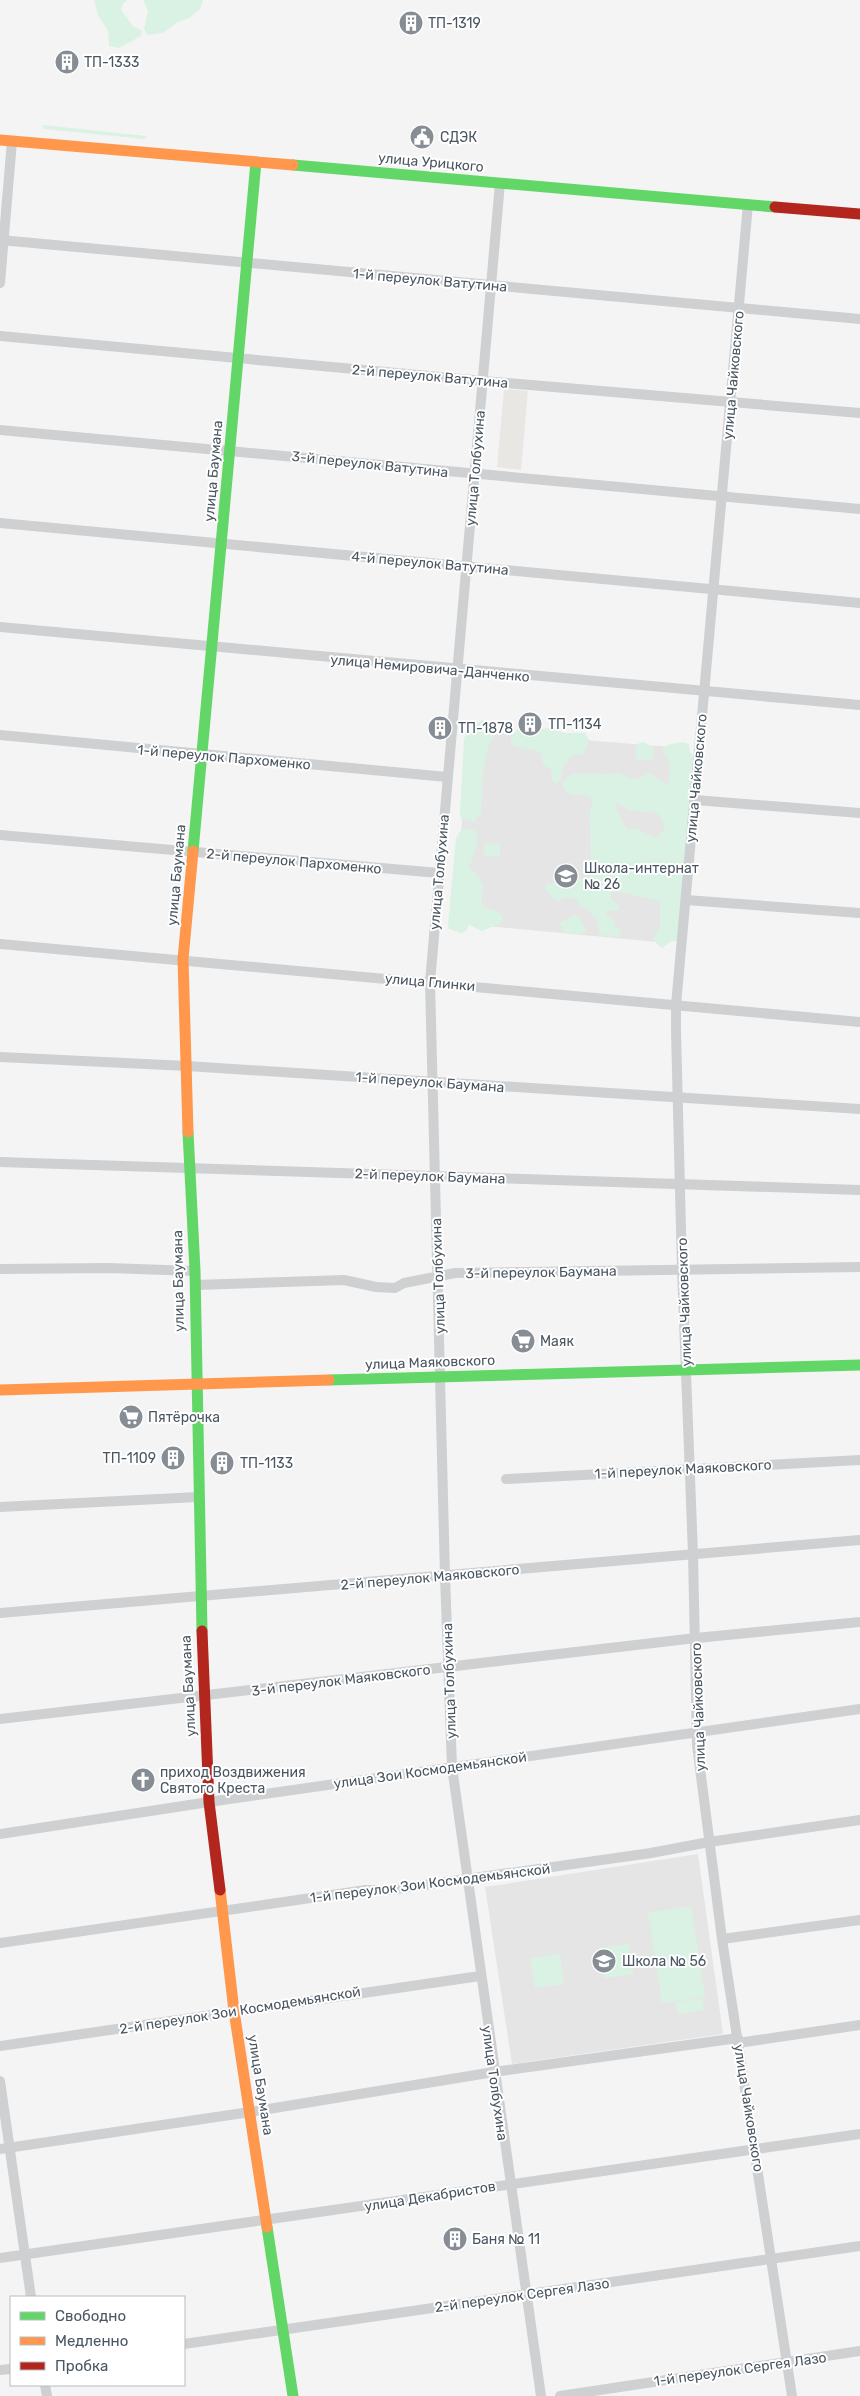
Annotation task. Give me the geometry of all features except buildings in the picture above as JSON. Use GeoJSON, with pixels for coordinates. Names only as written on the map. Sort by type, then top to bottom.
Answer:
{"type":"FeatureCollection","features":[{"type":"Feature","properties":{"kind":"street","name":"улица Урицкого"},"geometry":{"type":"LineString","coordinates":[[0,140],[860,214]]}},
{"type":"Feature","properties":{"kind":"street"},"geometry":{"type":"LineString","coordinates":[[0,283],[2,241],[12,141]]}},
{"type":"Feature","properties":{"kind":"street","name":"улица Баумана"},"geometry":{"type":"LineString","coordinates":[[256,162],[183,959],[189,1167],[195,1271],[195,1384],[203,1696],[209,1802],[234,2011],[293,2396]]}},
{"type":"Feature","properties":{"kind":"street","name":"улица Толбухина"},"geometry":{"type":"LineString","coordinates":[[500,183],[430,982],[445,1576],[452,1767],[480,1976],[528,2294],[541,2396]]}},
{"type":"Feature","properties":{"kind":"street","name":"улица Чайковского"},"geometry":{"type":"LineString","coordinates":[[748,204],[676,1005],[682,1269],[696,1638],[697,1731],[722,1939],[792,2396]]}},
{"type":"Feature","properties":{"kind":"street","name":"1-й переулок Ватутина"},"geometry":{"type":"LineString","coordinates":[[2,241],[860,319]]}},
{"type":"Feature","properties":{"kind":"street","name":"2-й переулок Ватутина"},"geometry":{"type":"LineString","coordinates":[[0,336],[483,381],[860,413]]}},
{"type":"Feature","properties":{"kind":"street","name":"3-й переулок Ватутина"},"geometry":{"type":"LineString","coordinates":[[0,430],[860,509]]}},
{"type":"Feature","properties":{"kind":"street","name":"4-й переулок Ватутина"},"geometry":{"type":"LineString","coordinates":[[0,523],[860,603]]}},
{"type":"Feature","properties":{"kind":"street","name":"улица Немировича-Данченко"},"geometry":{"type":"LineString","coordinates":[[0,627],[212,648],[860,705]]}},
{"type":"Feature","properties":{"kind":"street","name":"1-й переулок Пархоменко"},"geometry":{"type":"LineString","coordinates":[[0,736],[447,776]]}},
{"type":"Feature","properties":{"kind":"street"},"geometry":{"type":"LineString","coordinates":[[695,800],[860,813]]}},
{"type":"Feature","properties":{"kind":"street","name":"2-й переулок Пархоменко"},"geometry":{"type":"LineString","coordinates":[[0,835],[439,873]]}},
{"type":"Feature","properties":{"kind":"street"},"geometry":{"type":"LineString","coordinates":[[686,900],[860,913]]}},
{"type":"Feature","properties":{"kind":"street","name":"улица Глинки"},"geometry":{"type":"LineString","coordinates":[[0,944],[183,959],[860,1022]]}},
{"type":"Feature","properties":{"kind":"street","name":"1-й переулок Баумана"},"geometry":{"type":"LineString","coordinates":[[0,1057],[187,1066],[860,1108]]}},
{"type":"Feature","properties":{"kind":"street","name":"2-й переулок Баумана"},"geometry":{"type":"LineString","coordinates":[[0,1162],[860,1190]]}},
{"type":"Feature","properties":{"kind":"street","name":"3-й переулок Баумана"},"geometry":{"type":"LineString","coordinates":[[195,1285],[344,1280],[395,1288],[404,1282],[438,1276],[682,1269],[860,1267]]}},
{"type":"Feature","properties":{"kind":"street"},"geometry":{"type":"LineString","coordinates":[[0,1269],[108,1268],[195,1271]]}},
{"type":"Feature","properties":{"kind":"street","name":"улица Маяковского"},"geometry":{"type":"LineString","coordinates":[[0,1390],[686,1369],[860,1366]]}},
{"type":"Feature","properties":{"kind":"street","name":"1-й переулок Маяковского"},"geometry":{"type":"LineString","coordinates":[[506,1479],[860,1460]]}},
{"type":"Feature","properties":{"kind":"street"},"geometry":{"type":"LineString","coordinates":[[0,1507],[198,1497]]}},
{"type":"Feature","properties":{"kind":"street","name":"2-й переулок Маяковского"},"geometry":{"type":"LineString","coordinates":[[0,1613],[860,1540]]}},
{"type":"Feature","properties":{"kind":"street","name":"3-й переулок Маяковского"},"geometry":{"type":"LineString","coordinates":[[0,1719],[696,1638],[860,1622]]}},
{"type":"Feature","properties":{"kind":"street","name":"улица Зои Космодемьянской"},"geometry":{"type":"LineString","coordinates":[[0,1834],[697,1731],[860,1709]]}},
{"type":"Feature","properties":{"kind":"street","name":"1-й переулок Зои Космодемьянской"},"geometry":{"type":"LineString","coordinates":[[0,1943],[366,1890],[388,1890],[621,1858],[709,1842],[860,1820]]}},
{"type":"Feature","properties":{"kind":"street"},"geometry":{"type":"LineString","coordinates":[[722,1939],[860,1920]]}},
{"type":"Feature","properties":{"kind":"street","name":"2-й переулок Зои Космодемьянской"},"geometry":{"type":"LineString","coordinates":[[0,2046],[480,1976]]}},
{"type":"Feature","properties":{"kind":"street"},"geometry":{"type":"LineString","coordinates":[[5,2148],[250,2112],[494,2072],[860,2025]]}},
{"type":"Feature","properties":{"kind":"street"},"geometry":{"type":"LineString","coordinates":[[0,2081],[5,2148],[31,2296]]}},
{"type":"Feature","properties":{"kind":"street","name":"улица Декабристов"},"geometry":{"type":"LineString","coordinates":[[0,2258],[266,2222],[510,2184],[860,2134]]}},
{"type":"Feature","properties":{"kind":"street","name":"2-й переулок Сергея Лазо"},"geometry":{"type":"LineString","coordinates":[[185,2344],[860,2246]]}},
{"type":"Feature","properties":{"kind":"street","name":"1-й переулок Сергея Лазо"},"geometry":{"type":"LineString","coordinates":[[560,2396],[860,2352]]}},
{"type":"Feature","properties":{"kind":"shaded area"},"geometry":{"type":"Polygon","coordinates":[[[504,389],[528,391],[521,470],[497,467],[504,389]]]}},
{"type":"Feature","properties":{"kind":"shaded area","name":"Школа-интернат № 26"},"geometry":{"type":"Polygon","coordinates":[[[470,731],[684,748],[668,943],[453,923],[470,731]]]}},
{"type":"Feature","properties":{"kind":"shaded area","name":"Школа № 56"},"geometry":{"type":"Polygon","coordinates":[[[698,1854],[723,2034],[512,2064],[485,1887],[698,1854]]]}},
{"type":"Feature","properties":{"kind":"green space"},"geometry":{"type":"Polygon","coordinates":[[[94,0],[127,0],[122,5],[121,10],[133,26],[142,31],[141,36],[119,48],[109,46],[108,31],[98,15],[94,0]]]}},
{"type":"Feature","properties":{"kind":"green space"},"geometry":{"type":"Polygon","coordinates":[[[143,0],[203,0],[200,9],[189,18],[178,22],[163,33],[147,35],[144,29],[148,11],[143,0]]]}},
{"type":"Feature","properties":{"kind":"green space"},"geometry":{"type":"Polygon","coordinates":[[[42,125],[147,136],[144,139],[44,129],[42,125]]]}},
{"type":"Feature","properties":{"kind":"green space"},"geometry":{"type":"Polygon","coordinates":[[[483,720],[488,724],[495,737],[489,743],[483,774],[481,813],[474,822],[461,819],[460,814],[464,740],[468,728],[483,720]]]}},
{"type":"Feature","properties":{"kind":"green space"},"geometry":{"type":"Polygon","coordinates":[[[520,726],[532,732],[547,728],[565,733],[585,733],[589,740],[584,753],[571,756],[562,769],[561,780],[555,784],[552,780],[551,769],[543,765],[541,752],[518,748],[511,744],[511,737],[520,726]]]}},
{"type":"Feature","properties":{"kind":"green space"},"geometry":{"type":"Polygon","coordinates":[[[643,742],[653,747],[654,757],[651,760],[635,759],[637,744],[643,742]]]}},
{"type":"Feature","properties":{"kind":"green space"},"geometry":{"type":"Polygon","coordinates":[[[683,742],[689,744],[690,752],[695,758],[679,940],[670,942],[662,948],[653,940],[660,929],[660,901],[615,891],[611,893],[610,898],[618,904],[619,910],[607,911],[606,915],[615,921],[614,926],[620,929],[621,935],[618,937],[600,935],[597,920],[587,909],[581,907],[576,899],[565,897],[558,903],[545,889],[549,883],[563,884],[587,879],[591,873],[590,812],[593,800],[586,796],[566,792],[563,788],[565,780],[576,774],[610,774],[617,772],[635,780],[649,773],[668,785],[670,783],[668,778],[670,765],[663,753],[663,748],[670,744],[683,742]],[[616,803],[615,806],[627,830],[635,828],[656,838],[665,828],[660,816],[656,813],[630,810],[616,803]]]}},
{"type":"Feature","properties":{"kind":"green space"},"geometry":{"type":"Polygon","coordinates":[[[465,828],[474,830],[477,834],[477,847],[469,867],[477,875],[483,886],[481,902],[484,907],[499,912],[503,920],[501,923],[482,931],[469,925],[466,931],[461,933],[449,929],[448,926],[456,838],[461,830],[465,828]]]}},
{"type":"Feature","properties":{"kind":"green space"},"geometry":{"type":"Polygon","coordinates":[[[485,843],[501,844],[500,856],[484,855],[485,843]]]}},
{"type":"Feature","properties":{"kind":"green space"},"geometry":{"type":"Polygon","coordinates":[[[573,915],[580,918],[586,930],[584,934],[568,933],[562,930],[560,923],[573,915]]]}},
{"type":"Feature","properties":{"kind":"green space"},"geometry":{"type":"Polygon","coordinates":[[[691,1906],[705,1997],[662,2003],[648,1913],[691,1906]]]}},
{"type":"Feature","properties":{"kind":"green space"},"geometry":{"type":"Polygon","coordinates":[[[629,1944],[633,1974],[604,1978],[599,1948],[629,1944]]]}},
{"type":"Feature","properties":{"kind":"green space"},"geometry":{"type":"Polygon","coordinates":[[[560,1954],[564,1984],[535,1988],[530,1958],[560,1954]]]}},
{"type":"Feature","properties":{"kind":"green space"},"geometry":{"type":"Polygon","coordinates":[[[702,1998],[704,2010],[678,2014],[676,2002],[702,1998]]]}},
{"type":"Feature","properties":{"kind":"traffic: fast"},"geometry":{"type":"LineString","coordinates":[[193,851],[256,162]]}},
{"type":"Feature","properties":{"kind":"traffic: fast"},"geometry":{"type":"LineString","coordinates":[[293,165],[775,207]]}},
{"type":"Feature","properties":{"kind":"traffic: fast"},"geometry":{"type":"LineString","coordinates":[[188,1132],[195,1271],[202,1631]]}},
{"type":"Feature","properties":{"kind":"traffic: fast"},"geometry":{"type":"LineString","coordinates":[[329,1380],[860,1365]]}},
{"type":"Feature","properties":{"kind":"traffic: fast"},"geometry":{"type":"LineString","coordinates":[[267,2227],[293,2396]]}},
{"type":"Feature","properties":{"kind":"traffic: slow"},"geometry":{"type":"LineString","coordinates":[[0,140],[293,165]]}},
{"type":"Feature","properties":{"kind":"traffic: slow"},"geometry":{"type":"LineString","coordinates":[[188,1132],[183,959],[193,851]]}},
{"type":"Feature","properties":{"kind":"traffic: slow"},"geometry":{"type":"LineString","coordinates":[[0,1390],[329,1380]]}},
{"type":"Feature","properties":{"kind":"traffic: slow"},"geometry":{"type":"LineString","coordinates":[[220,1890],[234,2011],[267,2227]]}},
{"type":"Feature","properties":{"kind":"traffic: jam"},"geometry":{"type":"LineString","coordinates":[[775,207],[860,214]]}},
{"type":"Feature","properties":{"kind":"traffic: jam"},"geometry":{"type":"LineString","coordinates":[[202,1631],[209,1802],[220,1890]]}},
{"type":"Feature","properties":{"kind":"place","name":"ТП-1319"},"geometry":{"type":"Point","coordinates":[411,23]}},
{"type":"Feature","properties":{"kind":"place","name":"ТП-1333"},"geometry":{"type":"Point","coordinates":[67,62]}},
{"type":"Feature","properties":{"kind":"place","name":"СДЭК"},"geometry":{"type":"Point","coordinates":[422,137]}},
{"type":"Feature","properties":{"kind":"place","name":"ТП-1134"},"geometry":{"type":"Point","coordinates":[530,724]}},
{"type":"Feature","properties":{"kind":"place","name":"ТП-1878"},"geometry":{"type":"Point","coordinates":[440,728]}},
{"type":"Feature","properties":{"kind":"place","name":"Школа-интернат № 26"},"geometry":{"type":"Point","coordinates":[566,876]}},
{"type":"Feature","properties":{"kind":"place","name":"Маяк"},"geometry":{"type":"Point","coordinates":[523,1341]}},
{"type":"Feature","properties":{"kind":"place","name":"Пятёрочка"},"geometry":{"type":"Point","coordinates":[131,1417]}},
{"type":"Feature","properties":{"kind":"place","name":"ТП-1109"},"geometry":{"type":"Point","coordinates":[173,1458]}},
{"type":"Feature","properties":{"kind":"place","name":"ТП-1133"},"geometry":{"type":"Point","coordinates":[222,1463]}},
{"type":"Feature","properties":{"kind":"place","name":"приход Воздвижения Святого Креста"},"geometry":{"type":"Point","coordinates":[143,1780]}},
{"type":"Feature","properties":{"kind":"place","name":"Школа № 56"},"geometry":{"type":"Point","coordinates":[604,1961]}},
{"type":"Feature","properties":{"kind":"place","name":"Баня № 11"},"geometry":{"type":"Point","coordinates":[455,2239]}}]}
